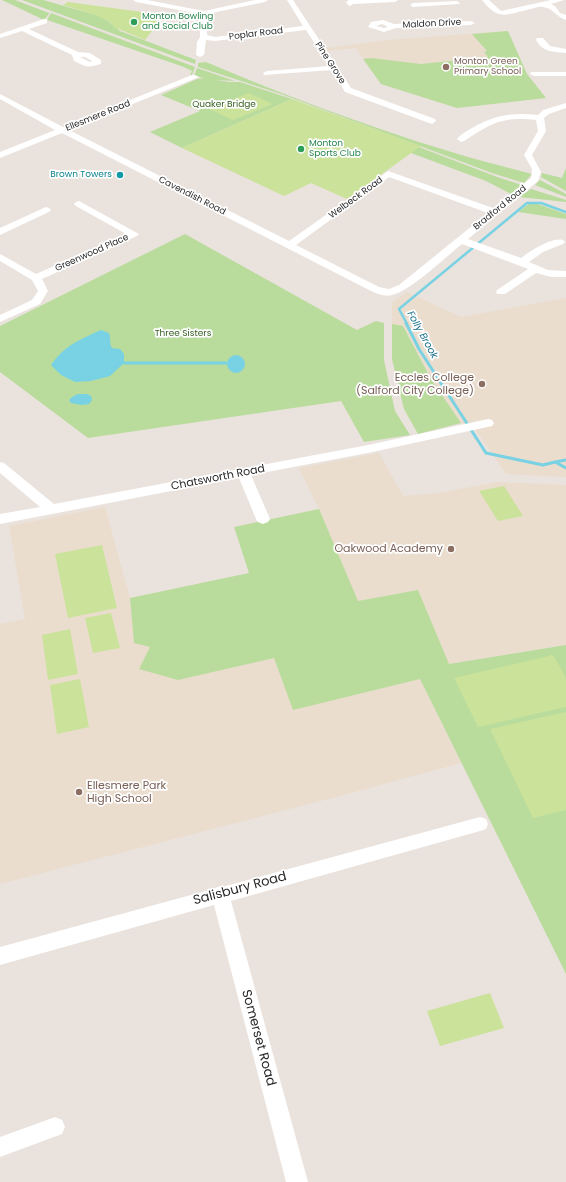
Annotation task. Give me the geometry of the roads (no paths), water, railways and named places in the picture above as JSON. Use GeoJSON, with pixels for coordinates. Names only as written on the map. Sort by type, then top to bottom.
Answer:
{"type":"FeatureCollection","features":[{"type":"Feature","properties":{"kind":"street"},"geometry":{"type":"LineString","coordinates":[[136,0],[204,13],[265,0]]}},
{"type":"Feature","properties":{"kind":"street","name":"Pine Grove"},"geometry":{"type":"LineString","coordinates":[[290,0],[350,92],[432,121]]}},
{"type":"Feature","properties":{"kind":"street"},"geometry":{"type":"LineString","coordinates":[[350,4],[349,2],[395,0]]}},
{"type":"Feature","properties":{"kind":"street"},"geometry":{"type":"LineString","coordinates":[[485,0],[495,12],[500,13],[545,5],[561,0]]}},
{"type":"Feature","properties":{"kind":"street"},"geometry":{"type":"LineString","coordinates":[[417,12],[457,3]]}},
{"type":"Feature","properties":{"kind":"street"},"geometry":{"type":"LineString","coordinates":[[545,5],[554,7],[558,14],[566,18]]}},
{"type":"Feature","properties":{"kind":"street","name":"Maldon Drive"},"geometry":{"type":"LineString","coordinates":[[392,26],[417,12],[471,23]]}},
{"type":"Feature","properties":{"kind":"street"},"geometry":{"type":"LineString","coordinates":[[200,55],[201,42],[204,37],[202,35],[204,13]]}},
{"type":"Feature","properties":{"kind":"street"},"geometry":{"type":"LineString","coordinates":[[0,36],[44,21]]}},
{"type":"Feature","properties":{"kind":"street"},"geometry":{"type":"LineString","coordinates":[[22,28],[76,54]]}},
{"type":"Feature","properties":{"kind":"street","name":"Poplar Road"},"geometry":{"type":"LineString","coordinates":[[204,37],[215,39],[308,28]]}},
{"type":"Feature","properties":{"kind":"street"},"geometry":{"type":"LineString","coordinates":[[540,40],[544,47],[566,51]]}},
{"type":"Feature","properties":{"kind":"street"},"geometry":{"type":"LineString","coordinates":[[267,73],[334,68]]}},
{"type":"Feature","properties":{"kind":"street"},"geometry":{"type":"LineString","coordinates":[[534,74],[566,74]]}},
{"type":"Feature","properties":{"kind":"street","name":"Ellesmere Road"},"geometry":{"type":"LineString","coordinates":[[0,155],[195,77]]}},
{"type":"Feature","properties":{"kind":"street","name":"Cavendish Road"},"geometry":{"type":"LineString","coordinates":[[0,96],[62,130],[385,293]]}},
{"type":"Feature","properties":{"kind":"street"},"geometry":{"type":"LineString","coordinates":[[461,139],[498,117],[516,115],[540,118],[546,112],[566,105]]}},
{"type":"Feature","properties":{"kind":"street","name":"Bradford Road"},"geometry":{"type":"LineString","coordinates":[[385,293],[396,291],[403,287],[537,177],[537,170],[529,160],[528,154],[542,131],[540,118]]}},
{"type":"Feature","properties":{"kind":"street","name":"Welbeck Road"},"geometry":{"type":"LineString","coordinates":[[290,246],[388,174],[496,212]]}},
{"type":"Feature","properties":{"kind":"street","name":"Greenwood Place"},"geometry":{"type":"LineString","coordinates":[[36,278],[134,234],[79,204]]}},
{"type":"Feature","properties":{"kind":"street"},"geometry":{"type":"LineString","coordinates":[[0,232],[46,210]]}},
{"type":"Feature","properties":{"kind":"street"},"geometry":{"type":"LineString","coordinates":[[462,240],[523,262],[535,269],[549,274],[566,274]]}},
{"type":"Feature","properties":{"kind":"street"},"geometry":{"type":"LineString","coordinates":[[523,262],[539,250],[560,242]]}},
{"type":"Feature","properties":{"kind":"street"},"geometry":{"type":"LineString","coordinates":[[0,257],[36,278],[43,291],[36,302],[0,319]]}},
{"type":"Feature","properties":{"kind":"street"},"geometry":{"type":"LineString","coordinates":[[501,292],[535,269]]}},
{"type":"Feature","properties":{"kind":"street","name":"Chatsworth Road"},"geometry":{"type":"LineString","coordinates":[[0,520],[368,449],[484,424]]}},
{"type":"Feature","properties":{"kind":"street"},"geometry":{"type":"LineString","coordinates":[[0,466],[52,510]]}},
{"type":"Feature","properties":{"kind":"street"},"geometry":{"type":"LineString","coordinates":[[243,472],[262,519]]}},
{"type":"Feature","properties":{"kind":"street","name":"Salisbury Road"},"geometry":{"type":"LineString","coordinates":[[0,956],[220,894],[480,824]]}},
{"type":"Feature","properties":{"kind":"street","name":"Somerset Road"},"geometry":{"type":"LineString","coordinates":[[220,894],[297,1182]]}},
{"type":"Feature","properties":{"kind":"street"},"geometry":{"type":"LineString","coordinates":[[0,1147],[55,1127]]}},
{"type":"Feature","properties":{"kind":"water"},"geometry":{"type":"Polygon","coordinates":[[[101,330],[109,333],[112,348],[120,349],[124,354],[124,363],[110,376],[91,381],[75,382],[61,375],[51,365],[67,348],[79,340],[101,330]]]}},
{"type":"Feature","properties":{"kind":"water"},"geometry":{"type":"Polygon","coordinates":[[[236,355],[242,358],[245,364],[242,370],[236,373],[230,370],[227,364],[230,358],[236,355]]]}},
{"type":"Feature","properties":{"kind":"water"},"geometry":{"type":"Polygon","coordinates":[[[78,394],[87,394],[91,396],[92,400],[89,404],[82,405],[71,403],[69,400],[78,394]]]}},
{"type":"Feature","properties":{"kind":"waterway","name":"Folly Brook"},"geometry":{"type":"LineString","coordinates":[[407,324],[399,309],[527,203],[541,203],[566,212]]}},
{"type":"Feature","properties":{"kind":"waterway","name":"Folly Brook"},"geometry":{"type":"LineString","coordinates":[[406,323],[419,349],[486,453],[543,465],[555,462]]}},
{"type":"Feature","properties":{"kind":"waterway"},"geometry":{"type":"LineString","coordinates":[[124,363],[226,363]]}},
{"type":"Feature","properties":{"kind":"waterway","name":"Folly Brook"},"geometry":{"type":"LineString","coordinates":[[555,462],[566,460]]}},
{"type":"Feature","properties":{"kind":"waterway","name":"Folly Brook"},"geometry":{"type":"LineString","coordinates":[[555,462],[566,468]]}},
{"type":"Feature","properties":{"kind":"place","name":"Monton Bowling and Social Club"},"geometry":{"type":"Point","coordinates":[134,22]}},
{"type":"Feature","properties":{"kind":"place","name":"Monton Green Primary School"},"geometry":{"type":"Point","coordinates":[446,67]}},
{"type":"Feature","properties":{"kind":"place","name":"Monton Sports Club"},"geometry":{"type":"Point","coordinates":[301,149]}},
{"type":"Feature","properties":{"kind":"place","name":"Brown Towers"},"geometry":{"type":"Point","coordinates":[120,175]}},
{"type":"Feature","properties":{"kind":"place","name":"Eccles College (Salford City College)"},"geometry":{"type":"Point","coordinates":[482,384]}},
{"type":"Feature","properties":{"kind":"place","name":"Oakwood Academy"},"geometry":{"type":"Point","coordinates":[451,549]}},
{"type":"Feature","properties":{"kind":"place","name":"Ellesmere Park High School"},"geometry":{"type":"Point","coordinates":[79,792]}},
{"type":"Feature","properties":{"kind":"park label","name":"Quaker Bridge"},"geometry":{"type":"Point","coordinates":[224,105]}},
{"type":"Feature","properties":{"kind":"park label","name":"Three Sisters"},"geometry":{"type":"Point","coordinates":[183,334]}}]}
